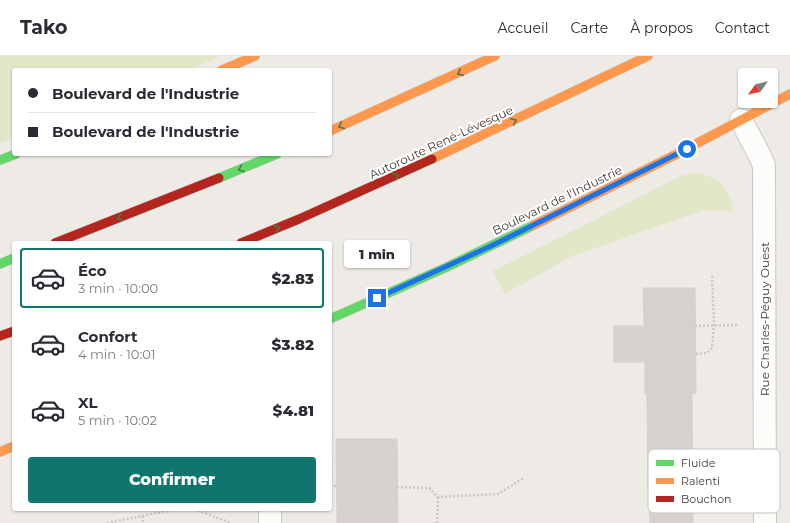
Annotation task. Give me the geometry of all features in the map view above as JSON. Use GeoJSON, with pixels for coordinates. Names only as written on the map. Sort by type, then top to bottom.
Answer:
{"type":"FeatureCollection","features":[{"type":"Feature","properties":{"kind":"main road"},"geometry":{"type":"LineString","coordinates":[[227,68],[255,56]]}},
{"type":"Feature","properties":{"kind":"main road"},"geometry":{"type":"LineString","coordinates":[[332,130],[495,56]]}},
{"type":"Feature","properties":{"kind":"main road","name":"Autoroute René-Lévesque"},"geometry":{"type":"LineString","coordinates":[[246,241],[443,154],[599,81],[648,56]]}},
{"type":"Feature","properties":{"kind":"main road","name":"Boulevard de l'Industrie"},"geometry":{"type":"LineString","coordinates":[[332,318],[525,229],[790,94]]}},
{"type":"Feature","properties":{"kind":"main road"},"geometry":{"type":"LineString","coordinates":[[0,160],[12,156]]}},
{"type":"Feature","properties":{"kind":"main road"},"geometry":{"type":"LineString","coordinates":[[60,241],[272,156]]}},
{"type":"Feature","properties":{"kind":"main road"},"geometry":{"type":"LineString","coordinates":[[0,264],[12,259]]}},
{"type":"Feature","properties":{"kind":"main road"},"geometry":{"type":"LineString","coordinates":[[0,336],[12,332]]}},
{"type":"Feature","properties":{"kind":"main road"},"geometry":{"type":"LineString","coordinates":[[0,452],[12,447]]}},
{"type":"Feature","properties":{"kind":"street","name":"Rue Charles-Péguy Ouest"},"geometry":{"type":"LineString","coordinates":[[741,120],[764,165],[765,449]]}},
{"type":"Feature","properties":{"kind":"street"},"geometry":{"type":"LineString","coordinates":[[270,511],[270,523]]}},
{"type":"Feature","properties":{"kind":"street","name":"Rue Charles-Péguy Ouest"},"geometry":{"type":"LineString","coordinates":[[765,513],[765,523]]}},
{"type":"Feature","properties":{"kind":"path"},"geometry":{"type":"LineString","coordinates":[[696,354],[707,353],[712,348],[714,326],[712,274]]}},
{"type":"Feature","properties":{"kind":"path"},"geometry":{"type":"LineString","coordinates":[[695,326],[740,325]]}},
{"type":"Feature","properties":{"kind":"path"},"geometry":{"type":"LineString","coordinates":[[438,497],[498,494],[524,478]]}},
{"type":"Feature","properties":{"kind":"path"},"geometry":{"type":"LineString","coordinates":[[332,486],[337,486]]}},
{"type":"Feature","properties":{"kind":"path"},"geometry":{"type":"LineString","coordinates":[[398,487],[429,488],[438,497],[437,523]]}},
{"type":"Feature","properties":{"kind":"path"},"geometry":{"type":"LineString","coordinates":[[107,523],[166,511]]}},
{"type":"Feature","properties":{"kind":"path"},"geometry":{"type":"LineString","coordinates":[[199,511],[231,523]]}},
{"type":"Feature","properties":{"kind":"path"},"geometry":{"type":"LineString","coordinates":[[142,516],[143,523]]}},
{"type":"Feature","properties":{"kind":"green space"},"geometry":{"type":"Polygon","coordinates":[[[0,56],[220,56],[193,68],[12,68],[12,139],[0,143],[0,56]]]}},
{"type":"Feature","properties":{"kind":"green space"},"geometry":{"type":"Polygon","coordinates":[[[695,173],[711,177],[722,184],[729,196],[733,211],[704,210],[572,256],[505,294],[493,271],[683,175],[695,173]]]}},
{"type":"Feature","properties":{"kind":"building"},"geometry":{"type":"Polygon","coordinates":[[[643,288],[695,288],[696,393],[692,394],[692,449],[648,449],[648,492],[647,394],[645,394],[645,362],[614,362],[614,326],[644,326],[643,288]]]}},
{"type":"Feature","properties":{"kind":"building"},"geometry":{"type":"Polygon","coordinates":[[[336,439],[397,439],[398,523],[337,523],[336,439]]]}},
{"type":"Feature","properties":{"kind":"building"},"geometry":{"type":"Polygon","coordinates":[[[650,513],[693,513],[693,523],[650,523],[650,513]]]}},
{"type":"Feature","properties":{"kind":"traffic: fast"},"geometry":{"type":"LineString","coordinates":[[0,160],[12,156]]}},
{"type":"Feature","properties":{"kind":"traffic: fast"},"geometry":{"type":"LineString","coordinates":[[219,178],[272,156]]}},
{"type":"Feature","properties":{"kind":"traffic: fast"},"geometry":{"type":"LineString","coordinates":[[332,318],[447,267],[534,225]]}},
{"type":"Feature","properties":{"kind":"traffic: fast"},"geometry":{"type":"LineString","coordinates":[[0,264],[12,259]]}},
{"type":"Feature","properties":{"kind":"traffic: slow"},"geometry":{"type":"LineString","coordinates":[[227,68],[255,56]]}},
{"type":"Feature","properties":{"kind":"traffic: slow"},"geometry":{"type":"LineString","coordinates":[[332,130],[495,56]]}},
{"type":"Feature","properties":{"kind":"traffic: slow"},"geometry":{"type":"LineString","coordinates":[[432,159],[648,56]]}},
{"type":"Feature","properties":{"kind":"traffic: slow"},"geometry":{"type":"LineString","coordinates":[[534,225],[677,154],[790,94]]}},
{"type":"Feature","properties":{"kind":"traffic: slow"},"geometry":{"type":"LineString","coordinates":[[0,452],[12,447]]}},
{"type":"Feature","properties":{"kind":"traffic: jam"},"geometry":{"type":"LineString","coordinates":[[246,241],[299,219],[432,159]]}},
{"type":"Feature","properties":{"kind":"traffic: jam"},"geometry":{"type":"LineString","coordinates":[[60,241],[219,178]]}},
{"type":"Feature","properties":{"kind":"traffic: jam"},"geometry":{"type":"LineString","coordinates":[[0,336],[12,332]]}},
{"type":"Feature","properties":{"kind":"route"},"geometry":{"type":"LineString","coordinates":[[377,298],[491,246],[687,149]]}}]}
